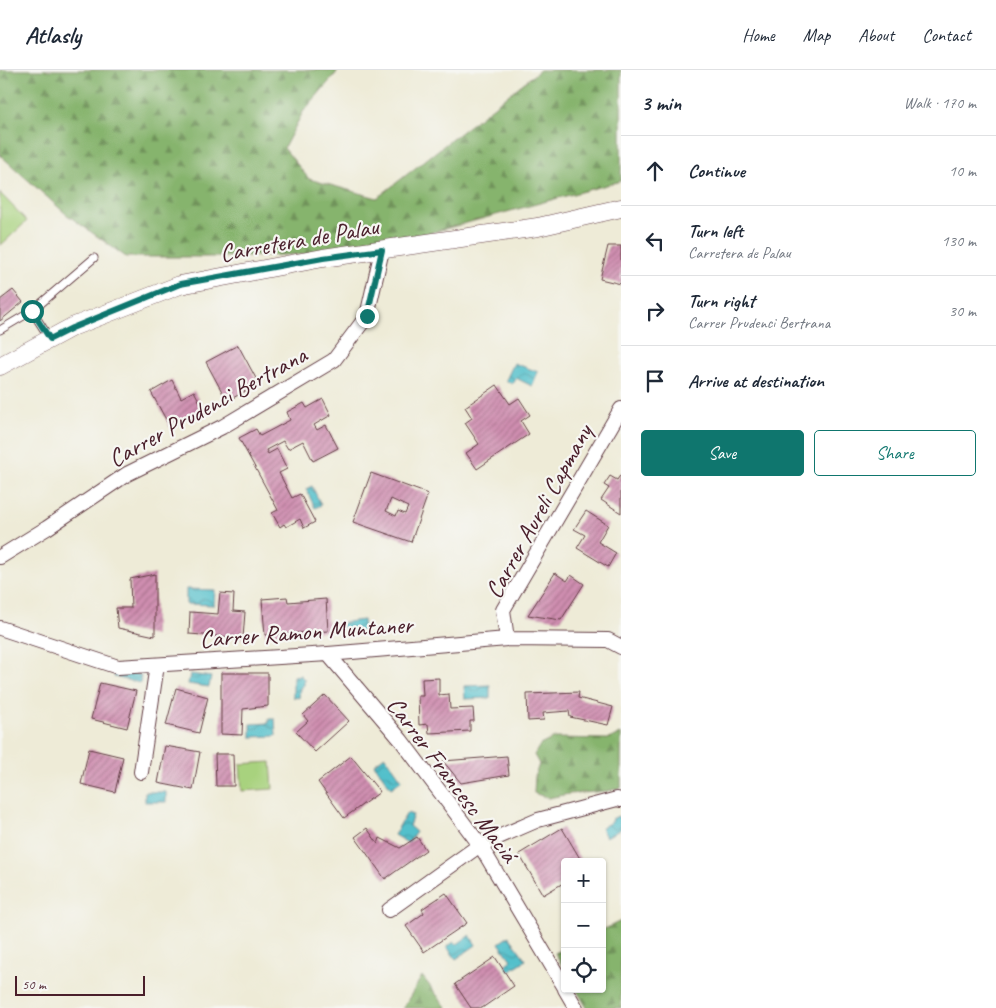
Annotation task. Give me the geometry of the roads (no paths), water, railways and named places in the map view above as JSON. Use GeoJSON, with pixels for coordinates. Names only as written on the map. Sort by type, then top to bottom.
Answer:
{"type":"FeatureCollection","features":[{"type":"Feature","properties":{"kind":"street","name":"Carretera de Palau"},"geometry":{"type":"LineString","coordinates":[[0,366],[72,328],[180,284],[323,258],[538,227],[621,208]]}},
{"type":"Feature","properties":{"kind":"street","name":"Carrer Prudenci Bertrana"},"geometry":{"type":"LineString","coordinates":[[0,557],[127,474],[222,427],[334,360],[367,316],[382,250]]}},
{"type":"Feature","properties":{"kind":"street","name":"Carrer Aureli Capmany"},"geometry":{"type":"LineString","coordinates":[[507,639],[503,610],[621,409]]}},
{"type":"Feature","properties":{"kind":"street","name":"Carrer Ramon Muntaner"},"geometry":{"type":"LineString","coordinates":[[0,628],[118,668],[328,654],[507,639],[608,640],[621,647]]}},
{"type":"Feature","properties":{"kind":"street","name":"Carrer Francesc Maciá"},"geometry":{"type":"LineString","coordinates":[[328,654],[401,740],[480,844],[561,982]]}},
{"type":"Feature","properties":{"kind":"street"},"geometry":{"type":"LineString","coordinates":[[142,772],[156,665]]}},
{"type":"Feature","properties":{"kind":"street"},"geometry":{"type":"LineString","coordinates":[[389,910],[480,844],[538,820],[617,799],[621,800]]}},
{"type":"Feature","properties":{"kind":"street","name":"Carrer Francesc Maciá"},"geometry":{"type":"LineString","coordinates":[[567,993],[576,1008]]}},
{"type":"Feature","properties":{"kind":"lane"},"geometry":{"type":"LineString","coordinates":[[0,330],[32,311],[94,258]]}},
{"type":"Feature","properties":{"kind":"lane"},"geometry":{"type":"LineString","coordinates":[[32,311],[50,339]]}},
{"type":"Feature","properties":{"kind":"water"},"geometry":{"type":"Polygon","coordinates":[[[514,363],[538,372],[532,386],[516,378],[512,384],[506,380],[514,363]]]}},
{"type":"Feature","properties":{"kind":"water"},"geometry":{"type":"Polygon","coordinates":[[[312,486],[321,505],[315,508],[306,489],[312,486]]]}},
{"type":"Feature","properties":{"kind":"water"},"geometry":{"type":"Polygon","coordinates":[[[186,589],[215,590],[214,605],[186,604],[186,589]]]}},
{"type":"Feature","properties":{"kind":"water"},"geometry":{"type":"Polygon","coordinates":[[[363,620],[364,631],[340,633],[339,623],[363,620]]]}},
{"type":"Feature","properties":{"kind":"water"},"geometry":{"type":"Polygon","coordinates":[[[116,670],[141,675],[140,683],[114,677],[116,670]]]}},
{"type":"Feature","properties":{"kind":"water"},"geometry":{"type":"Polygon","coordinates":[[[190,674],[211,677],[209,687],[188,684],[190,674]]]}},
{"type":"Feature","properties":{"kind":"water"},"geometry":{"type":"Polygon","coordinates":[[[300,675],[304,679],[304,685],[300,688],[299,698],[293,697],[293,676],[300,675]]]}},
{"type":"Feature","properties":{"kind":"water"},"geometry":{"type":"Polygon","coordinates":[[[490,685],[490,698],[465,699],[464,686],[490,685]]]}},
{"type":"Feature","properties":{"kind":"water"},"geometry":{"type":"Polygon","coordinates":[[[269,719],[275,719],[276,736],[251,737],[251,724],[269,723],[269,719]]]}},
{"type":"Feature","properties":{"kind":"water"},"geometry":{"type":"Polygon","coordinates":[[[385,756],[402,780],[391,788],[374,764],[385,756]]]}},
{"type":"Feature","properties":{"kind":"water"},"geometry":{"type":"Polygon","coordinates":[[[145,792],[166,792],[166,802],[145,802],[145,792]]]}},
{"type":"Feature","properties":{"kind":"water"},"geometry":{"type":"Polygon","coordinates":[[[407,813],[413,815],[409,826],[416,832],[408,843],[394,835],[407,813]]]}},
{"type":"Feature","properties":{"kind":"water"},"geometry":{"type":"Polygon","coordinates":[[[618,816],[621,820],[621,829],[606,837],[601,828],[618,816]]]}},
{"type":"Feature","properties":{"kind":"water"},"geometry":{"type":"Polygon","coordinates":[[[470,935],[476,945],[456,959],[447,947],[454,942],[456,945],[470,935]]]}},
{"type":"Feature","properties":{"kind":"water"},"geometry":{"type":"Polygon","coordinates":[[[509,936],[526,960],[509,971],[505,965],[511,960],[499,943],[509,936]]]}}]}
